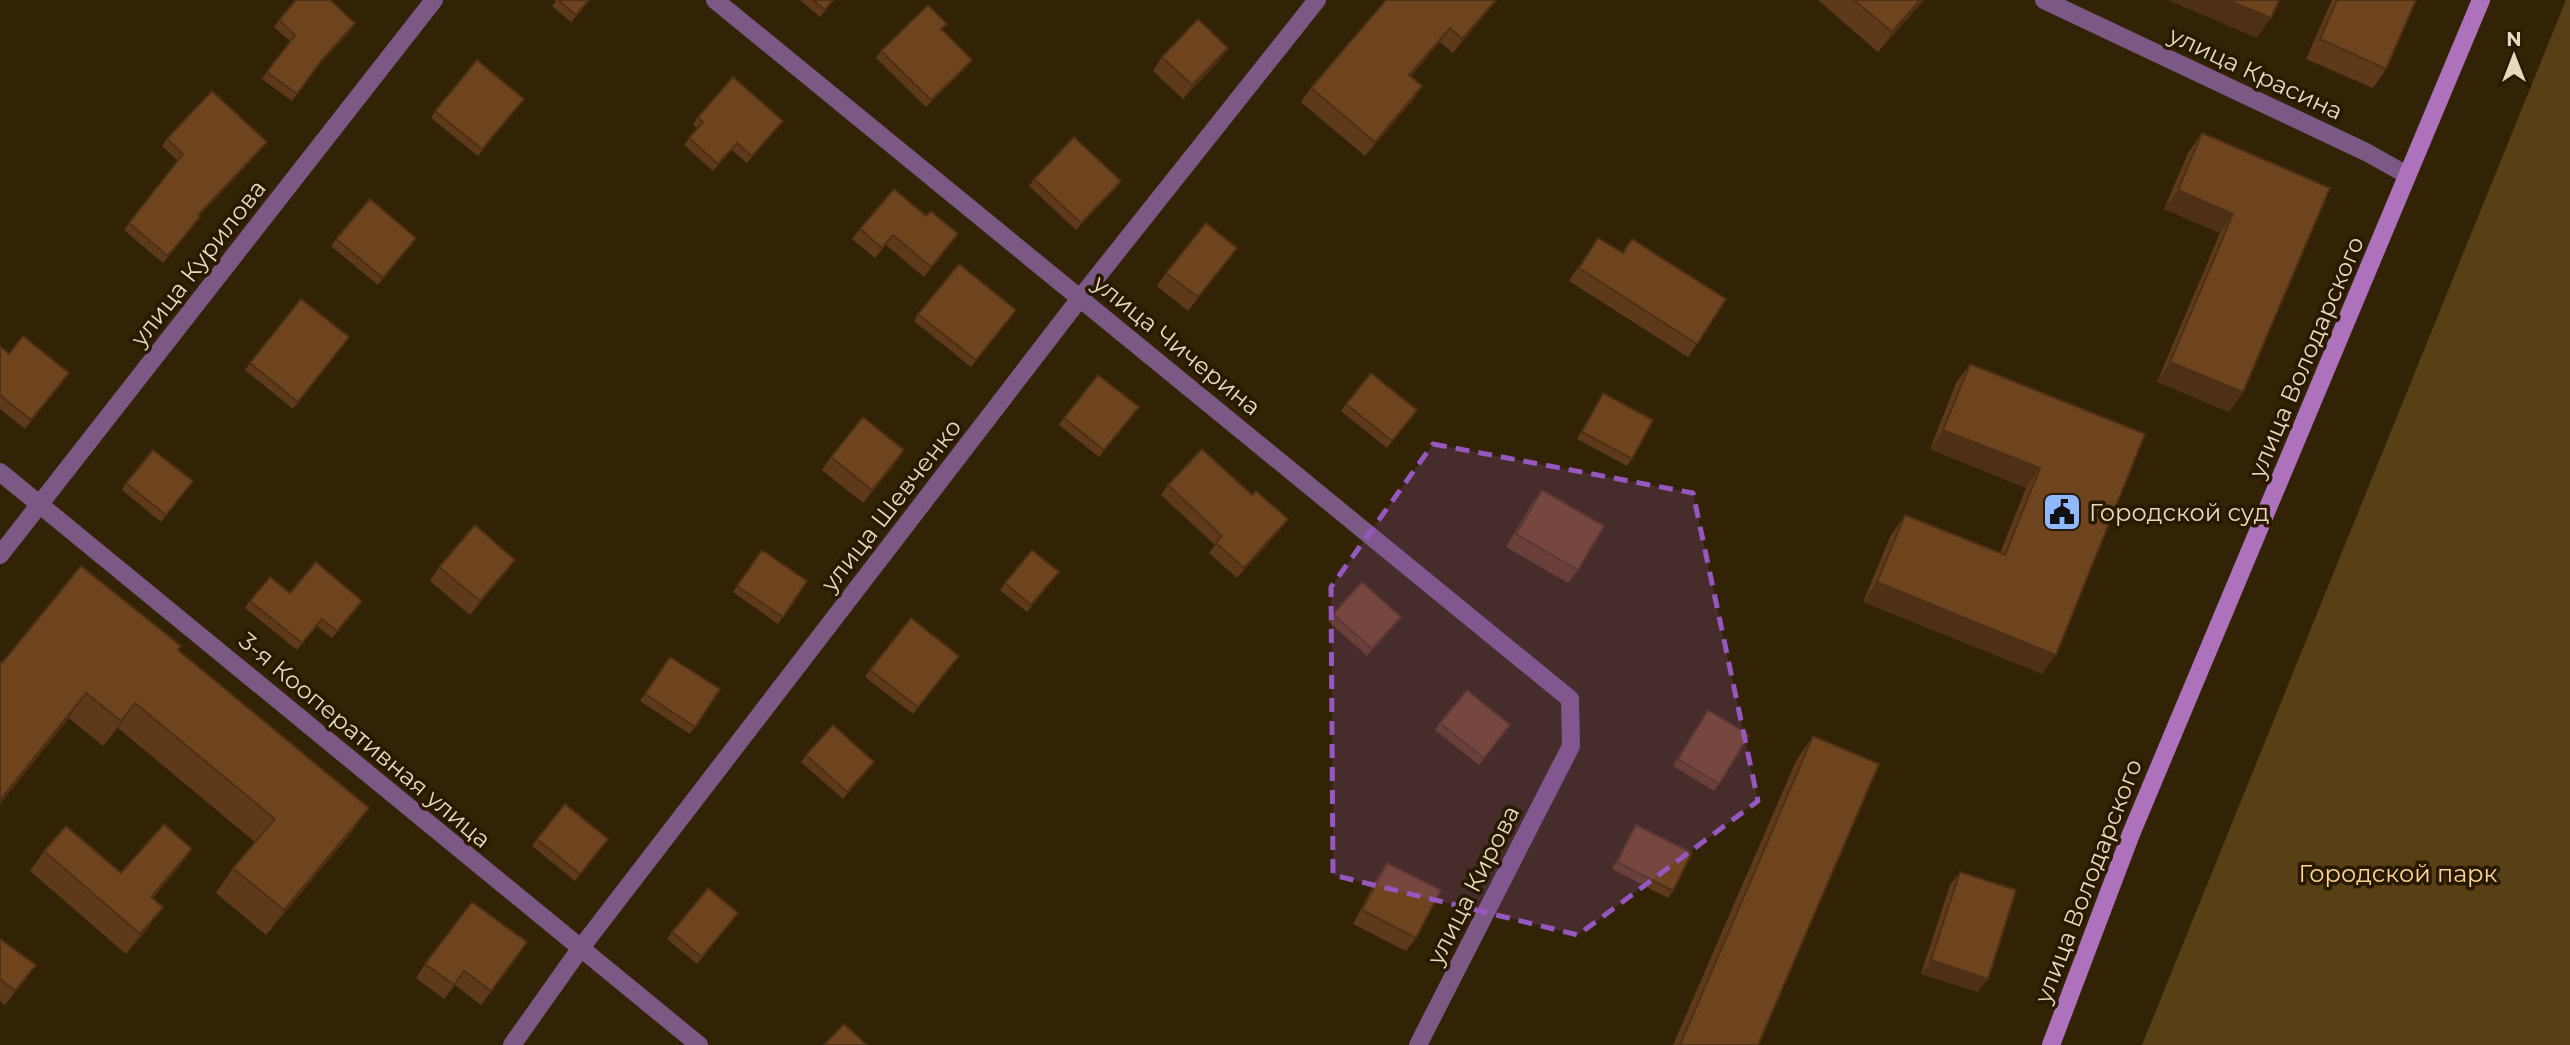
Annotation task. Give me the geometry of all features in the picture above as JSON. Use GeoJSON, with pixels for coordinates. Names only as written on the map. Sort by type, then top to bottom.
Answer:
{"type":"FeatureCollection","features":[{"type":"Feature","properties":{"kind":"street","name":"улица Курилова"},"geometry":{"type":"LineString","coordinates":[[0,555],[434,0]]}},
{"type":"Feature","properties":{"kind":"street","name":"улица Чичерина"},"geometry":{"type":"LineString","coordinates":[[715,0],[1570,699],[1571,747]]}},
{"type":"Feature","properties":{"kind":"street","name":"улица Шевченко"},"geometry":{"type":"LineString","coordinates":[[512,1045],[580,949],[1081,298],[1317,0]]}},
{"type":"Feature","properties":{"kind":"street","name":"улица Красина"},"geometry":{"type":"LineString","coordinates":[[2044,0],[2366,152],[2407,174]]}},
{"type":"Feature","properties":{"kind":"street","name":"улица Володарского"},"geometry":{"type":"LineString","coordinates":[[2051,1045],[2131,834],[2481,0]]}},
{"type":"Feature","properties":{"kind":"street","name":"3-я Кооперативная улица"},"geometry":{"type":"LineString","coordinates":[[0,472],[699,1045]]}},
{"type":"Feature","properties":{"kind":"street","name":"улица Кирова"},"geometry":{"type":"LineString","coordinates":[[1418,1045],[1571,747]]}},
{"type":"Feature","properties":{"kind":"highlighted area"},"geometry":{"type":"Polygon","coordinates":[[[1433,444],[1693,493],[1758,801],[1578,935],[1333,875],[1331,587],[1433,444]]]}},
{"type":"Feature","properties":{"kind":"green space","name":"Городской парк"},"geometry":{"type":"Polygon","coordinates":[[[2566,0],[2570,0],[2570,1045],[2142,1045],[2566,0]]]}},
{"type":"Feature","properties":{"kind":"building"},"geometry":{"type":"Polygon","coordinates":[[[296,0],[330,0],[355,23],[321,61],[297,94],[267,72],[295,35],[279,20],[296,0]]]}},
{"type":"Feature","properties":{"kind":"building"},"geometry":{"type":"Polygon","coordinates":[[[558,0],[589,0],[576,15],[558,0]]]}},
{"type":"Feature","properties":{"kind":"building"},"geometry":{"type":"Polygon","coordinates":[[[813,0],[833,0],[825,10],[813,0]]]}},
{"type":"Feature","properties":{"kind":"building"},"geometry":{"type":"Polygon","coordinates":[[[1386,0],[1496,0],[1462,39],[1450,28],[1409,75],[1422,86],[1375,142],[1311,88],[1386,0]]]}},
{"type":"Feature","properties":{"kind":"building"},"geometry":{"type":"Polygon","coordinates":[[[1854,0],[1920,0],[1892,32],[1854,0]]]}},
{"type":"Feature","properties":{"kind":"building"},"geometry":{"type":"Polygon","coordinates":[[[2228,0],[2279,0],[2271,18],[2228,0]]]}},
{"type":"Feature","properties":{"kind":"building"},"geometry":{"type":"Polygon","coordinates":[[[2337,0],[2416,0],[2386,69],[2320,39],[2337,0]]]}},
{"type":"Feature","properties":{"kind":"building"},"geometry":{"type":"Polygon","coordinates":[[[928,5],[947,24],[941,29],[972,60],[931,100],[881,51],[928,5]]]}},
{"type":"Feature","properties":{"kind":"building"},"geometry":{"type":"Polygon","coordinates":[[[1198,19],[1228,48],[1192,85],[1162,57],[1198,19]]]}},
{"type":"Feature","properties":{"kind":"building"},"geometry":{"type":"Polygon","coordinates":[[[477,60],[524,99],[482,149],[435,111],[477,60]]]}},
{"type":"Feature","properties":{"kind":"building"},"geometry":{"type":"Polygon","coordinates":[[[733,77],[783,121],[752,156],[737,143],[718,164],[689,138],[703,122],[698,117],[733,77]]]}},
{"type":"Feature","properties":{"kind":"building"},"geometry":{"type":"Polygon","coordinates":[[[212,91],[267,142],[198,215],[200,217],[168,256],[129,223],[183,154],[167,139],[212,91]]]}},
{"type":"Feature","properties":{"kind":"building"},"geometry":{"type":"Polygon","coordinates":[[[2202,133],[2330,188],[2243,392],[2170,362],[2233,214],[2178,190],[2202,133]]]}},
{"type":"Feature","properties":{"kind":"building"},"geometry":{"type":"Polygon","coordinates":[[[1074,137],[1121,181],[1081,223],[1034,179],[1074,137]]]}},
{"type":"Feature","properties":{"kind":"building"},"geometry":{"type":"Polygon","coordinates":[[[894,189],[926,216],[931,211],[958,234],[931,267],[893,235],[882,248],[860,229],[894,189]]]}},
{"type":"Feature","properties":{"kind":"building"},"geometry":{"type":"Polygon","coordinates":[[[370,199],[416,238],[383,278],[336,239],[370,199]]]}},
{"type":"Feature","properties":{"kind":"building"},"geometry":{"type":"Polygon","coordinates":[[[1206,223],[1237,248],[1198,297],[1166,273],[1206,223]]]}},
{"type":"Feature","properties":{"kind":"building"},"geometry":{"type":"Polygon","coordinates":[[[1598,238],[1623,253],[1632,239],[1726,299],[1697,344],[1579,268],[1598,238]]]}},
{"type":"Feature","properties":{"kind":"building"},"geometry":{"type":"Polygon","coordinates":[[[959,264],[1016,310],[976,360],[918,314],[959,264]]]}},
{"type":"Feature","properties":{"kind":"building"},"geometry":{"type":"Polygon","coordinates":[[[301,299],[349,337],[298,402],[250,363],[301,299]]]}},
{"type":"Feature","properties":{"kind":"building"},"geometry":{"type":"Polygon","coordinates":[[[23,336],[69,373],[31,420],[0,395],[0,346],[9,354],[23,336]]]}},
{"type":"Feature","properties":{"kind":"building","name":"Городской суд"},"geometry":{"type":"Polygon","coordinates":[[[1970,364],[2145,434],[2056,655],[1877,582],[1905,515],[2005,555],[2040,468],[1943,430],[1970,364]]]}},
{"type":"Feature","properties":{"kind":"building"},"geometry":{"type":"Polygon","coordinates":[[[1371,373],[1417,410],[1392,441],[1346,404],[1371,373]]]}},
{"type":"Feature","properties":{"kind":"building"},"geometry":{"type":"Polygon","coordinates":[[[1098,375],[1139,407],[1104,450],[1064,418],[1098,375]]]}},
{"type":"Feature","properties":{"kind":"building"},"geometry":{"type":"Polygon","coordinates":[[[1603,393],[1653,420],[1632,459],[1582,432],[1603,393]]]}},
{"type":"Feature","properties":{"kind":"building"},"geometry":{"type":"Polygon","coordinates":[[[863,417],[904,450],[872,490],[831,457],[863,417]]]}},
{"type":"Feature","properties":{"kind":"building"},"geometry":{"type":"Polygon","coordinates":[[[1202,449],[1252,495],[1256,491],[1288,519],[1244,568],[1216,543],[1222,536],[1168,485],[1202,449]]]}},
{"type":"Feature","properties":{"kind":"building"},"geometry":{"type":"Polygon","coordinates":[[[153,450],[193,481],[166,515],[126,483],[153,450]]]}},
{"type":"Feature","properties":{"kind":"building"},"geometry":{"type":"Polygon","coordinates":[[[1542,490],[1604,526],[1578,570],[1516,534],[1542,490]]]}},
{"type":"Feature","properties":{"kind":"building"},"geometry":{"type":"Polygon","coordinates":[[[475,525],[515,560],[480,601],[439,567],[475,525]]]}},
{"type":"Feature","properties":{"kind":"building"},"geometry":{"type":"Polygon","coordinates":[[[762,550],[807,581],[783,617],[737,586],[762,550]]]}},
{"type":"Feature","properties":{"kind":"building"},"geometry":{"type":"Polygon","coordinates":[[[1032,550],[1059,572],[1031,605],[1005,583],[1032,550]]]}},
{"type":"Feature","properties":{"kind":"building"},"geometry":{"type":"Polygon","coordinates":[[[316,562],[362,601],[337,631],[322,619],[302,643],[250,601],[270,577],[290,593],[316,562]]]}},
{"type":"Feature","properties":{"kind":"building"},"geometry":{"type":"Polygon","coordinates":[[[81,566],[181,646],[178,650],[369,808],[284,910],[233,868],[275,819],[135,703],[121,721],[86,693],[0,800],[0,662],[2,663],[81,566]]]}},
{"type":"Feature","properties":{"kind":"building"},"geometry":{"type":"Polygon","coordinates":[[[1362,582],[1401,617],[1372,649],[1333,614],[1362,582]]]}},
{"type":"Feature","properties":{"kind":"building"},"geometry":{"type":"Polygon","coordinates":[[[911,618],[959,656],[918,707],[870,670],[911,618]]]}},
{"type":"Feature","properties":{"kind":"building"},"geometry":{"type":"Polygon","coordinates":[[[670,657],[720,689],[695,727],[645,694],[670,657]]]}},
{"type":"Feature","properties":{"kind":"building"},"geometry":{"type":"Polygon","coordinates":[[[1467,690],[1510,725],[1484,758],[1440,723],[1467,690]]]}},
{"type":"Feature","properties":{"kind":"building"},"geometry":{"type":"Polygon","coordinates":[[[1708,710],[1749,735],[1719,784],[1678,759],[1708,710]]]}},
{"type":"Feature","properties":{"kind":"building"},"geometry":{"type":"Polygon","coordinates":[[[833,725],[874,762],[847,792],[806,755],[833,725]]]}},
{"type":"Feature","properties":{"kind":"building"},"geometry":{"type":"Polygon","coordinates":[[[1813,736],[1879,764],[1758,1045],[1680,1045],[1813,736]]]}},
{"type":"Feature","properties":{"kind":"building"},"geometry":{"type":"Polygon","coordinates":[[[565,804],[608,839],[580,874],[537,839],[565,804]]]}},
{"type":"Feature","properties":{"kind":"building"},"geometry":{"type":"Polygon","coordinates":[[[164,824],[192,849],[151,897],[163,907],[140,934],[44,851],[66,826],[121,873],[164,824]]]}},
{"type":"Feature","properties":{"kind":"building"},"geometry":{"type":"Polygon","coordinates":[[[1636,825],[1692,853],[1673,891],[1617,862],[1636,825]]]}},
{"type":"Feature","properties":{"kind":"building"},"geometry":{"type":"Polygon","coordinates":[[[1387,863],[1441,890],[1416,938],[1362,910],[1387,863]]]}},
{"type":"Feature","properties":{"kind":"building"},"geometry":{"type":"Polygon","coordinates":[[[1960,872],[2016,890],[1988,979],[1931,960],[1960,872]]]}},
{"type":"Feature","properties":{"kind":"building"},"geometry":{"type":"Polygon","coordinates":[[[708,888],[738,913],[702,957],[672,932],[708,888]]]}},
{"type":"Feature","properties":{"kind":"building"},"geometry":{"type":"Polygon","coordinates":[[[472,902],[527,942],[491,991],[464,971],[454,985],[425,964],[472,902]]]}},
{"type":"Feature","properties":{"kind":"building"},"geometry":{"type":"Polygon","coordinates":[[[0,939],[36,965],[15,991],[0,979],[0,939]]]}},
{"type":"Feature","properties":{"kind":"building"},"geometry":{"type":"Polygon","coordinates":[[[844,1024],[867,1045],[824,1045],[844,1024]]]}},
{"type":"Feature","properties":{"kind":"place","name":"Городской суд"},"geometry":{"type":"Point","coordinates":[2062,512]}}]}
